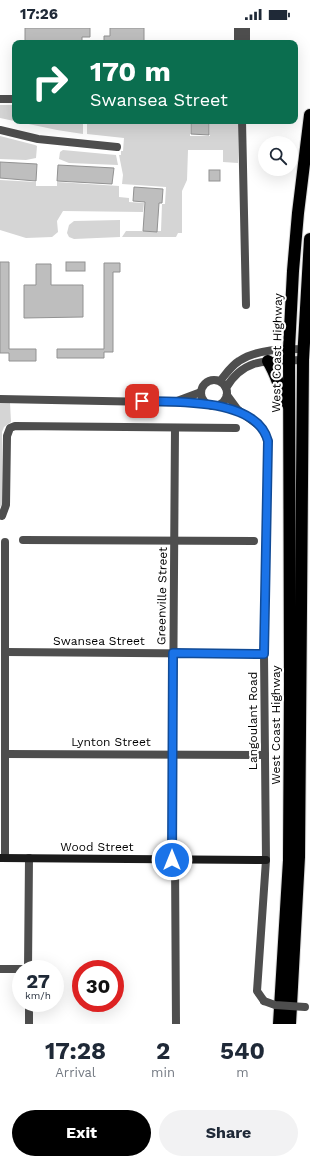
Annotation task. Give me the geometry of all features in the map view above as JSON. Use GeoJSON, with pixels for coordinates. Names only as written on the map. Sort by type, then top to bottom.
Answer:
{"type":"FeatureCollection","features":[{"type":"Feature","properties":{"kind":"highway","name":"West Coast Highway"},"geometry":{"type":"LineString","coordinates":[[279,1024],[289,860],[289,355],[298,213],[310,115]]}},
{"type":"Feature","properties":{"kind":"highway","name":"West Coast Highway"},"geometry":{"type":"LineString","coordinates":[[290,1024],[299,857],[304,354],[310,239]]}},
{"type":"Feature","properties":{"kind":"highway"},"geometry":{"type":"LineString","coordinates":[[268,361],[277,378],[280,392],[289,407]]}},
{"type":"Feature","properties":{"kind":"street"},"geometry":{"type":"LineString","coordinates":[[238,28],[238,40]]}},
{"type":"Feature","properties":{"kind":"street"},"geometry":{"type":"LineString","coordinates":[[246,28],[246,40]]}},
{"type":"Feature","properties":{"kind":"street"},"geometry":{"type":"LineString","coordinates":[[0,99],[12,99]]}},
{"type":"Feature","properties":{"kind":"street"},"geometry":{"type":"LineString","coordinates":[[242,124],[246,305]]}},
{"type":"Feature","properties":{"kind":"street"},"geometry":{"type":"LineString","coordinates":[[0,130],[38,139],[117,148]]}},
{"type":"Feature","properties":{"kind":"street"},"geometry":{"type":"LineString","coordinates":[[220,381],[239,361],[251,355],[304,354]]}},
{"type":"Feature","properties":{"kind":"street"},"geometry":{"type":"LineString","coordinates":[[200,392],[206,403],[212,406],[219,405],[222,403],[231,380],[250,364],[289,355]]}},
{"type":"Feature","properties":{"kind":"street"},"geometry":{"type":"LineString","coordinates":[[174,402],[200,392],[207,381],[220,381]]}},
{"type":"Feature","properties":{"kind":"street"},"geometry":{"type":"LineString","coordinates":[[220,381],[227,392]]}},
{"type":"Feature","properties":{"kind":"street","name":"Langoulant Road"},"geometry":{"type":"LineString","coordinates":[[227,392],[238,410],[262,428],[268,441],[264,654],[266,860],[257,991],[264,1001],[275,1005],[308,1007]]}},
{"type":"Feature","properties":{"kind":"street"},"geometry":{"type":"LineString","coordinates":[[0,399],[174,402],[191,404],[206,403]]}},
{"type":"Feature","properties":{"kind":"street","name":"Langoulant Road"},"geometry":{"type":"LineString","coordinates":[[219,405],[229,410],[238,410]]}},
{"type":"Feature","properties":{"kind":"street"},"geometry":{"type":"LineString","coordinates":[[2,516],[6,505],[7,436],[10,428],[15,426],[236,428]]}},
{"type":"Feature","properties":{"kind":"street","name":"Greenville Street"},"geometry":{"type":"LineString","coordinates":[[175,428],[173,754],[176,1024]]}},
{"type":"Feature","properties":{"kind":"street"},"geometry":{"type":"LineString","coordinates":[[23,540],[254,541]]}},
{"type":"Feature","properties":{"kind":"street"},"geometry":{"type":"LineString","coordinates":[[2,858],[5,754],[3,711],[6,652],[5,542]]}},
{"type":"Feature","properties":{"kind":"street","name":"Swansea Street"},"geometry":{"type":"LineString","coordinates":[[6,652],[264,654]]}},
{"type":"Feature","properties":{"kind":"street","name":"Lynton Street"},"geometry":{"type":"LineString","coordinates":[[5,754],[265,755]]}},
{"type":"Feature","properties":{"kind":"street","name":"Wood Street"},"geometry":{"type":"LineString","coordinates":[[2,858],[266,860]]}},
{"type":"Feature","properties":{"kind":"street"},"geometry":{"type":"LineString","coordinates":[[28,960],[29,858]]}},
{"type":"Feature","properties":{"kind":"street"},"geometry":{"type":"LineString","coordinates":[[0,969],[12,969]]}},
{"type":"Feature","properties":{"kind":"street"},"geometry":{"type":"LineString","coordinates":[[28,1012],[29,1024]]}},
{"type":"Feature","properties":{"kind":"shaded area"},"geometry":{"type":"Polygon","coordinates":[[[0,105],[12,105],[12,121],[0,118],[0,105]]]}},
{"type":"Feature","properties":{"kind":"shaded area"},"geometry":{"type":"Polygon","coordinates":[[[28,124],[83,124],[83,134],[28,124]]]}},
{"type":"Feature","properties":{"kind":"shaded area"},"geometry":{"type":"Polygon","coordinates":[[[87,124],[190,124],[190,136],[210,136],[210,124],[238,124],[238,163],[223,162],[223,150],[188,150],[187,180],[182,191],[182,233],[178,233],[176,237],[122,237],[126,231],[161,231],[162,204],[165,204],[166,187],[122,184],[123,175],[119,155],[121,155],[121,151],[123,151],[124,138],[87,134],[87,124]]]}},
{"type":"Feature","properties":{"kind":"shaded area"},"geometry":{"type":"Polygon","coordinates":[[[0,136],[37,146],[36,158],[26,160],[0,159],[0,136]]]}},
{"type":"Feature","properties":{"kind":"shaded area"},"geometry":{"type":"Polygon","coordinates":[[[63,150],[116,155],[118,165],[69,163],[59,159],[60,152],[63,150]]]}},
{"type":"Feature","properties":{"kind":"shaded area"},"geometry":{"type":"Polygon","coordinates":[[[0,180],[36,182],[36,186],[57,186],[57,182],[119,186],[119,197],[129,198],[129,202],[144,203],[143,212],[63,211],[57,221],[58,232],[52,237],[26,238],[0,230],[0,180]]]}},
{"type":"Feature","properties":{"kind":"shaded area"},"geometry":{"type":"Polygon","coordinates":[[[120,220],[120,237],[74,239],[69,237],[67,233],[69,225],[74,221],[120,220]]]}},
{"type":"Feature","properties":{"kind":"shaded area"},"geometry":{"type":"Polygon","coordinates":[[[0,403],[10,403],[11,422],[4,427],[2,432],[2,505],[0,507],[0,403]]]}},
{"type":"Feature","properties":{"kind":"building"},"geometry":{"type":"Polygon","coordinates":[[[25,28],[90,28],[90,37],[82,37],[82,40],[25,40],[25,28]]]}},
{"type":"Feature","properties":{"kind":"building"},"geometry":{"type":"Polygon","coordinates":[[[110,28],[144,28],[144,40],[104,40],[104,36],[110,36],[110,28]]]}},
{"type":"Feature","properties":{"kind":"building"},"geometry":{"type":"Polygon","coordinates":[[[191,124],[209,124],[209,135],[191,134],[191,124]]]}},
{"type":"Feature","properties":{"kind":"building"},"geometry":{"type":"Polygon","coordinates":[[[0,162],[37,164],[36,181],[0,178],[0,162]]]}},
{"type":"Feature","properties":{"kind":"building"},"geometry":{"type":"Polygon","coordinates":[[[58,165],[114,168],[112,184],[57,181],[58,165]]]}},
{"type":"Feature","properties":{"kind":"building"},"geometry":{"type":"Polygon","coordinates":[[[209,170],[220,170],[220,181],[209,181],[209,170]]]}},
{"type":"Feature","properties":{"kind":"building"},"geometry":{"type":"Polygon","coordinates":[[[134,187],[163,189],[162,203],[159,203],[157,232],[143,231],[145,202],[133,201],[134,187]]]}},
{"type":"Feature","properties":{"kind":"building"},"geometry":{"type":"Polygon","coordinates":[[[0,262],[9,262],[9,349],[36,349],[36,361],[9,361],[9,353],[0,353],[0,262]]]}},
{"type":"Feature","properties":{"kind":"building"},"geometry":{"type":"Polygon","coordinates":[[[66,262],[85,262],[85,271],[66,271],[66,262]]]}},
{"type":"Feature","properties":{"kind":"building"},"geometry":{"type":"Polygon","coordinates":[[[104,263],[120,263],[120,272],[113,272],[113,352],[104,352],[104,358],[57,358],[57,349],[104,349],[104,263]]]}},
{"type":"Feature","properties":{"kind":"building"},"geometry":{"type":"Polygon","coordinates":[[[36,264],[51,264],[51,285],[83,285],[83,317],[24,318],[24,285],[36,285],[36,264]]]}},
{"type":"Feature","properties":{"kind":"route"},"geometry":{"type":"LineString","coordinates":[[142,401],[191,404],[206,403],[212,406],[219,405],[229,410],[238,410],[262,428],[268,441],[264,654],[173,653],[172,860]]}}]}
